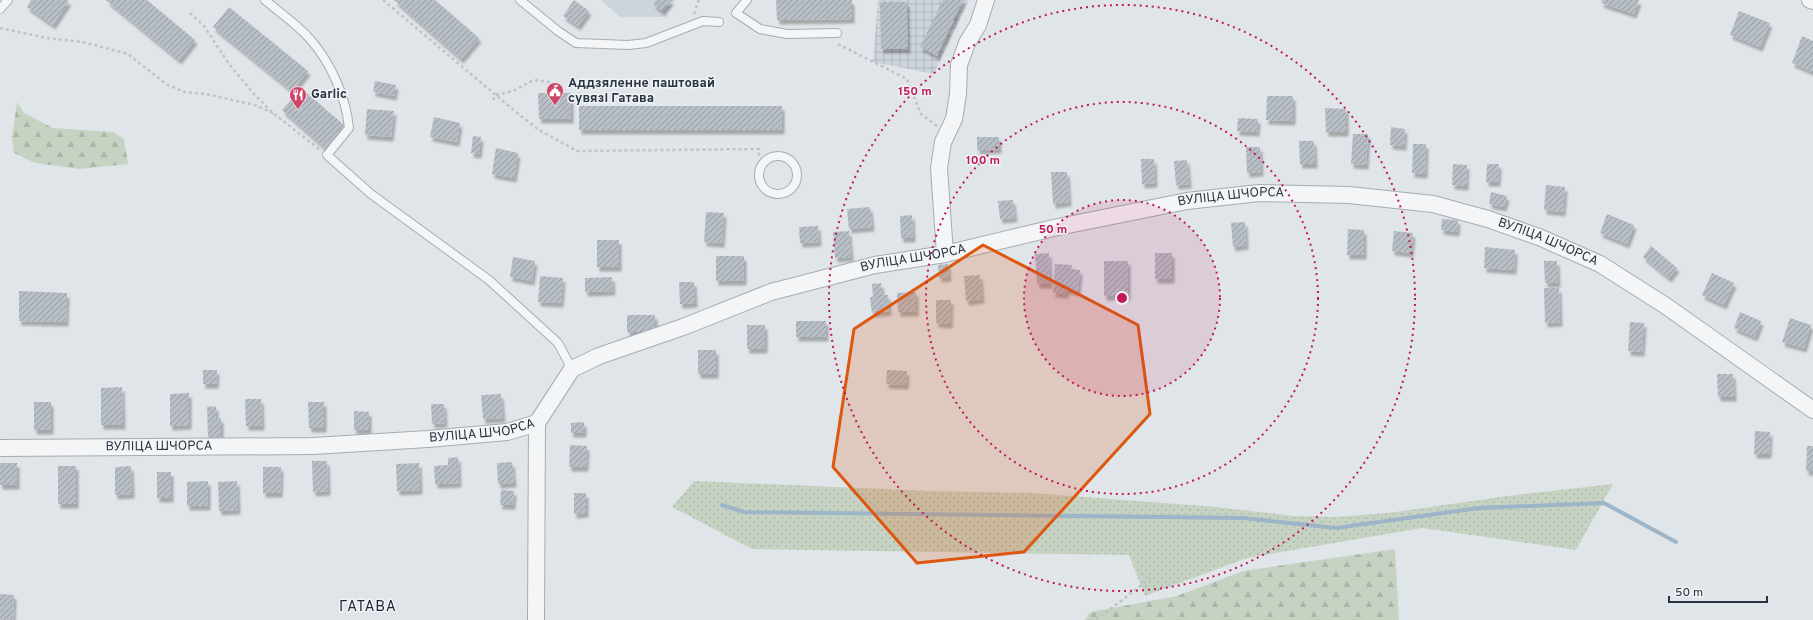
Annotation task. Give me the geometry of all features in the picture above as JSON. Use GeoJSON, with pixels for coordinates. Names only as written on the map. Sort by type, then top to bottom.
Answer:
{"type":"FeatureCollection","features":[{"type":"Feature","properties":{"kind":"street"},"geometry":{"type":"LineString","coordinates":[[945,254],[939,168],[943,142],[954,118],[958,94],[959,65],[967,43],[978,26],[986,0]]}},
{"type":"Feature","properties":{"kind":"street","name":"ВУЛІЦА ШЧОРСА"},"geometry":{"type":"LineString","coordinates":[[0,448],[313,446],[428,439],[507,432],[537,423],[572,369],[599,356],[683,327],[771,292],[875,265],[945,254],[1058,227],[1187,201],[1259,193],[1349,195],[1433,204],[1488,219],[1539,237],[1600,264],[1666,306],[1813,410]]}},
{"type":"Feature","properties":{"kind":"street"},"geometry":{"type":"LineString","coordinates":[[536,620],[537,423]]}},
{"type":"Feature","properties":{"kind":"lane"},"geometry":{"type":"LineString","coordinates":[[0,9],[8,0]]}},
{"type":"Feature","properties":{"kind":"lane"},"geometry":{"type":"LineString","coordinates":[[265,0],[309,38],[323,55],[348,111],[349,128],[327,155],[345,173],[371,194],[489,280],[558,343],[572,369]]}},
{"type":"Feature","properties":{"kind":"lane"},"geometry":{"type":"LineString","coordinates":[[520,0],[558,31],[576,43],[628,45],[646,44],[703,21],[719,22]]}},
{"type":"Feature","properties":{"kind":"lane"},"geometry":{"type":"LineString","coordinates":[[747,0],[736,13],[760,29],[787,34],[837,33]]}},
{"type":"Feature","properties":{"kind":"lane"},"geometry":{"type":"LineString","coordinates":[[783,156],[789,159],[796,166],[797,180],[794,186],[788,191],[778,194],[770,192],[761,184],[759,178],[760,169],[762,164],[768,158],[783,156]]}},
{"type":"Feature","properties":{"kind":"path"},"geometry":{"type":"LineString","coordinates":[[383,0],[539,130],[577,151],[759,149],[759,156]]}},
{"type":"Feature","properties":{"kind":"path"},"geometry":{"type":"LineString","coordinates":[[190,13],[204,26],[228,64],[253,93],[273,113],[327,155]]}},
{"type":"Feature","properties":{"kind":"path"},"geometry":{"type":"LineString","coordinates":[[0,28],[47,38],[83,42],[128,54],[166,84],[184,92],[206,94],[239,101],[255,105],[273,113]]}},
{"type":"Feature","properties":{"kind":"path"},"geometry":{"type":"LineString","coordinates":[[818,34],[907,79],[921,114],[946,134]]}},
{"type":"Feature","properties":{"kind":"path"},"geometry":{"type":"LineString","coordinates":[[493,100],[496,95],[513,91],[534,80],[549,82],[550,93]]}},
{"type":"Feature","properties":{"kind":"path"},"geometry":{"type":"LineString","coordinates":[[1096,620],[1152,577]]}},
{"type":"Feature","properties":{"kind":"highlighted area"},"geometry":{"type":"Polygon","coordinates":[[[983,245],[1138,325],[1150,414],[1024,552],[917,563],[833,467],[854,329],[983,245]]]}},
{"type":"Feature","properties":{"kind":"shaded area"},"geometry":{"type":"Polygon","coordinates":[[[601,0],[675,0],[666,17],[620,17],[601,0]]]}},
{"type":"Feature","properties":{"kind":"shaded area"},"geometry":{"type":"Polygon","coordinates":[[[878,0],[969,0],[934,74],[873,62],[878,0]]]}},
{"type":"Feature","properties":{"kind":"green space"},"geometry":{"type":"Polygon","coordinates":[[[17,102],[24,113],[53,128],[113,132],[124,139],[128,164],[80,169],[35,163],[14,153],[12,137],[17,102]]]}},
{"type":"Feature","properties":{"kind":"green space"},"geometry":{"type":"Polygon","coordinates":[[[694,481],[931,491],[1032,493],[1216,507],[1294,516],[1335,517],[1388,513],[1507,496],[1613,484],[1576,550],[1422,528],[1247,558],[1145,596],[1129,555],[752,549],[672,507],[694,481]]]}},
{"type":"Feature","properties":{"kind":"green space"},"geometry":{"type":"Polygon","coordinates":[[[1395,549],[1399,620],[1085,620],[1090,612],[1177,596],[1243,571],[1395,549]]]}},
{"type":"Feature","properties":{"kind":"building"},"geometry":{"type":"Polygon","coordinates":[[[31,0],[69,1],[53,25],[27,7],[31,0]]]}},
{"type":"Feature","properties":{"kind":"building"},"geometry":{"type":"Polygon","coordinates":[[[106,0],[147,0],[195,40],[179,60],[106,0]]]}},
{"type":"Feature","properties":{"kind":"building"},"geometry":{"type":"Polygon","coordinates":[[[394,0],[435,0],[479,38],[461,59],[394,0]]]}},
{"type":"Feature","properties":{"kind":"building"},"geometry":{"type":"Polygon","coordinates":[[[574,0],[589,11],[578,26],[563,16],[574,0]]]}},
{"type":"Feature","properties":{"kind":"building"},"geometry":{"type":"Polygon","coordinates":[[[657,0],[672,0],[662,11],[653,4],[657,0]]]}},
{"type":"Feature","properties":{"kind":"building"},"geometry":{"type":"Polygon","coordinates":[[[776,0],[852,0],[852,19],[777,20],[776,0]]]}},
{"type":"Feature","properties":{"kind":"building"},"geometry":{"type":"Polygon","coordinates":[[[943,0],[963,0],[937,56],[920,47],[943,0]]]}},
{"type":"Feature","properties":{"kind":"building"},"geometry":{"type":"Polygon","coordinates":[[[1602,0],[1639,0],[1634,14],[1601,3],[1602,0]]]}},
{"type":"Feature","properties":{"kind":"building"},"geometry":{"type":"Polygon","coordinates":[[[880,2],[907,2],[908,49],[881,49],[880,2]]]}},
{"type":"Feature","properties":{"kind":"building"},"geometry":{"type":"Polygon","coordinates":[[[229,7],[308,71],[292,91],[213,27],[229,7]]]}},
{"type":"Feature","properties":{"kind":"building"},"geometry":{"type":"Polygon","coordinates":[[[1739,11],[1770,23],[1760,47],[1730,35],[1739,11]]]}},
{"type":"Feature","properties":{"kind":"building"},"geometry":{"type":"Polygon","coordinates":[[[1802,36],[1813,41],[1813,72],[1792,63],[1802,36]]]}},
{"type":"Feature","properties":{"kind":"building"},"geometry":{"type":"Polygon","coordinates":[[[375,81],[396,85],[394,96],[373,92],[375,81]]]}},
{"type":"Feature","properties":{"kind":"building"},"geometry":{"type":"Polygon","coordinates":[[[301,88],[344,125],[325,148],[282,110],[301,88]]]}},
{"type":"Feature","properties":{"kind":"building","name":"Аддзяленне паштовай сувязі Гатава"},"geometry":{"type":"Polygon","coordinates":[[[538,93],[571,93],[571,119],[539,119],[538,93]]]}},
{"type":"Feature","properties":{"kind":"building"},"geometry":{"type":"Polygon","coordinates":[[[1267,96],[1293,96],[1293,121],[1266,120],[1267,96]]]}},
{"type":"Feature","properties":{"kind":"building"},"geometry":{"type":"Polygon","coordinates":[[[579,106],[782,106],[782,130],[579,130],[579,106]]]}},
{"type":"Feature","properties":{"kind":"building"},"geometry":{"type":"Polygon","coordinates":[[[1325,108],[1346,109],[1346,132],[1326,132],[1325,108]]]}},
{"type":"Feature","properties":{"kind":"building"},"geometry":{"type":"Polygon","coordinates":[[[367,109],[394,111],[391,137],[365,135],[367,109]]]}},
{"type":"Feature","properties":{"kind":"building"},"geometry":{"type":"Polygon","coordinates":[[[434,117],[460,123],[457,142],[430,137],[434,117]]]}},
{"type":"Feature","properties":{"kind":"building"},"geometry":{"type":"Polygon","coordinates":[[[1238,118],[1258,119],[1257,132],[1237,131],[1238,118]]]}},
{"type":"Feature","properties":{"kind":"building"},"geometry":{"type":"Polygon","coordinates":[[[1391,127],[1405,129],[1404,146],[1390,145],[1391,127]]]}},
{"type":"Feature","properties":{"kind":"building"},"geometry":{"type":"Polygon","coordinates":[[[1353,134],[1368,134],[1366,165],[1351,164],[1353,134]]]}},
{"type":"Feature","properties":{"kind":"building"},"geometry":{"type":"Polygon","coordinates":[[[473,136],[481,137],[479,154],[471,153],[473,136]]]}},
{"type":"Feature","properties":{"kind":"building"},"geometry":{"type":"Polygon","coordinates":[[[977,137],[999,137],[999,149],[977,150],[977,137]]]}},
{"type":"Feature","properties":{"kind":"building"},"geometry":{"type":"Polygon","coordinates":[[[1299,141],[1314,141],[1315,164],[1300,164],[1299,141]]]}},
{"type":"Feature","properties":{"kind":"building"},"geometry":{"type":"Polygon","coordinates":[[[1413,144],[1426,144],[1425,174],[1412,173],[1413,144]]]}},
{"type":"Feature","properties":{"kind":"building"},"geometry":{"type":"Polygon","coordinates":[[[1246,147],[1260,147],[1261,172],[1247,173],[1246,147]]]}},
{"type":"Feature","properties":{"kind":"building"},"geometry":{"type":"Polygon","coordinates":[[[496,148],[518,153],[514,178],[492,174],[496,148]]]}},
{"type":"Feature","properties":{"kind":"building"},"geometry":{"type":"Polygon","coordinates":[[[1141,159],[1154,159],[1155,183],[1142,184],[1141,159]]]}},
{"type":"Feature","properties":{"kind":"building"},"geometry":{"type":"Polygon","coordinates":[[[1187,160],[1189,184],[1176,185],[1174,161],[1187,160]]]}},
{"type":"Feature","properties":{"kind":"building"},"geometry":{"type":"Polygon","coordinates":[[[1453,164],[1467,165],[1466,186],[1452,185],[1453,164]]]}},
{"type":"Feature","properties":{"kind":"building"},"geometry":{"type":"Polygon","coordinates":[[[1487,164],[1499,164],[1498,182],[1486,182],[1487,164]]]}},
{"type":"Feature","properties":{"kind":"building"},"geometry":{"type":"Polygon","coordinates":[[[1051,172],[1067,172],[1069,202],[1053,204],[1051,172]]]}},
{"type":"Feature","properties":{"kind":"building"},"geometry":{"type":"Polygon","coordinates":[[[1546,185],[1565,187],[1563,212],[1544,210],[1546,185]]]}},
{"type":"Feature","properties":{"kind":"building"},"geometry":{"type":"Polygon","coordinates":[[[1491,192],[1507,196],[1504,207],[1489,204],[1491,192]]]}},
{"type":"Feature","properties":{"kind":"building"},"geometry":{"type":"Polygon","coordinates":[[[1013,200],[1015,218],[1000,219],[998,201],[1013,200]]]}},
{"type":"Feature","properties":{"kind":"building"},"geometry":{"type":"Polygon","coordinates":[[[870,207],[872,227],[849,229],[847,209],[870,207]]]}},
{"type":"Feature","properties":{"kind":"building"},"geometry":{"type":"Polygon","coordinates":[[[706,212],[724,213],[722,243],[704,242],[706,212]]]}},
{"type":"Feature","properties":{"kind":"building"},"geometry":{"type":"Polygon","coordinates":[[[1607,214],[1634,225],[1627,244],[1600,233],[1607,214]]]}},
{"type":"Feature","properties":{"kind":"building"},"geometry":{"type":"Polygon","coordinates":[[[912,215],[913,238],[901,238],[900,216],[912,215]]]}},
{"type":"Feature","properties":{"kind":"building"},"geometry":{"type":"Polygon","coordinates":[[[1442,219],[1458,220],[1457,232],[1441,230],[1442,219]]]}},
{"type":"Feature","properties":{"kind":"building"},"geometry":{"type":"Polygon","coordinates":[[[1245,222],[1246,245],[1233,247],[1231,223],[1245,222]]]}},
{"type":"Feature","properties":{"kind":"building"},"geometry":{"type":"Polygon","coordinates":[[[818,226],[819,242],[800,243],[799,227],[818,226]]]}},
{"type":"Feature","properties":{"kind":"building"},"geometry":{"type":"Polygon","coordinates":[[[1348,229],[1364,230],[1364,255],[1347,255],[1348,229]]]}},
{"type":"Feature","properties":{"kind":"building"},"geometry":{"type":"Polygon","coordinates":[[[849,231],[851,257],[835,258],[833,232],[849,231]]]}},
{"type":"Feature","properties":{"kind":"building"},"geometry":{"type":"Polygon","coordinates":[[[1394,231],[1413,233],[1411,253],[1392,251],[1394,231]]]}},
{"type":"Feature","properties":{"kind":"building"},"geometry":{"type":"Polygon","coordinates":[[[597,240],[619,240],[619,267],[597,267],[597,240]]]}},
{"type":"Feature","properties":{"kind":"building"},"geometry":{"type":"Polygon","coordinates":[[[1651,246],[1677,268],[1669,278],[1643,257],[1651,246]]]}},
{"type":"Feature","properties":{"kind":"building"},"geometry":{"type":"Polygon","coordinates":[[[1485,247],[1515,250],[1514,270],[1484,268],[1485,247]]]}},
{"type":"Feature","properties":{"kind":"building"},"geometry":{"type":"Polygon","coordinates":[[[1049,253],[1050,284],[1037,284],[1035,254],[1049,253]]]}},
{"type":"Feature","properties":{"kind":"building"},"geometry":{"type":"Polygon","coordinates":[[[1155,253],[1172,253],[1172,279],[1155,279],[1155,253]]]}},
{"type":"Feature","properties":{"kind":"building"},"geometry":{"type":"Polygon","coordinates":[[[716,256],[744,256],[744,281],[716,281],[716,256]]]}},
{"type":"Feature","properties":{"kind":"building"},"geometry":{"type":"Polygon","coordinates":[[[513,257],[535,261],[532,281],[510,277],[513,257]]]}},
{"type":"Feature","properties":{"kind":"building"},"geometry":{"type":"Polygon","coordinates":[[[1104,261],[1128,261],[1128,296],[1104,296],[1104,261]]]}},
{"type":"Feature","properties":{"kind":"building"},"geometry":{"type":"Polygon","coordinates":[[[1544,261],[1557,261],[1558,283],[1545,283],[1544,261]]]}},
{"type":"Feature","properties":{"kind":"building"},"geometry":{"type":"Polygon","coordinates":[[[948,264],[949,277],[939,278],[938,265],[948,264]]]}},
{"type":"Feature","properties":{"kind":"building"},"geometry":{"type":"Polygon","coordinates":[[[1055,264],[1072,265],[1071,269],[1080,270],[1078,291],[1066,290],[1066,294],[1053,293],[1055,264]]]}},
{"type":"Feature","properties":{"kind":"building"},"geometry":{"type":"Polygon","coordinates":[[[1712,273],[1734,283],[1724,305],[1702,295],[1712,273]]]}},
{"type":"Feature","properties":{"kind":"building"},"geometry":{"type":"Polygon","coordinates":[[[980,275],[982,299],[966,301],[964,276],[980,275]]]}},
{"type":"Feature","properties":{"kind":"building"},"geometry":{"type":"Polygon","coordinates":[[[540,276],[563,278],[561,303],[538,302],[540,276]]]}},
{"type":"Feature","properties":{"kind":"building"},"geometry":{"type":"Polygon","coordinates":[[[612,277],[613,291],[585,292],[585,278],[612,277]]]}},
{"type":"Feature","properties":{"kind":"building"},"geometry":{"type":"Polygon","coordinates":[[[679,282],[694,282],[695,303],[680,304],[679,282]]]}},
{"type":"Feature","properties":{"kind":"building"},"geometry":{"type":"Polygon","coordinates":[[[881,283],[882,295],[888,295],[889,311],[872,313],[870,297],[873,297],[872,284],[881,283]]]}},
{"type":"Feature","properties":{"kind":"building"},"geometry":{"type":"Polygon","coordinates":[[[1544,288],[1559,288],[1560,322],[1545,323],[1544,288]]]}},
{"type":"Feature","properties":{"kind":"building"},"geometry":{"type":"Polygon","coordinates":[[[19,291],[67,293],[66,322],[19,321],[19,291]]]}},
{"type":"Feature","properties":{"kind":"building"},"geometry":{"type":"Polygon","coordinates":[[[916,292],[916,312],[898,312],[897,293],[916,292]]]}},
{"type":"Feature","properties":{"kind":"building"},"geometry":{"type":"Polygon","coordinates":[[[936,300],[951,300],[950,324],[936,323],[936,300]]]}},
{"type":"Feature","properties":{"kind":"building"},"geometry":{"type":"Polygon","coordinates":[[[1740,312],[1761,321],[1755,337],[1734,328],[1740,312]]]}},
{"type":"Feature","properties":{"kind":"building"},"geometry":{"type":"Polygon","coordinates":[[[627,315],[655,315],[655,332],[627,332],[627,315]]]}},
{"type":"Feature","properties":{"kind":"building"},"geometry":{"type":"Polygon","coordinates":[[[1790,318],[1811,325],[1804,348],[1782,342],[1790,318]]]}},
{"type":"Feature","properties":{"kind":"building"},"geometry":{"type":"Polygon","coordinates":[[[796,321],[826,321],[826,337],[796,337],[796,321]]]}},
{"type":"Feature","properties":{"kind":"building"},"geometry":{"type":"Polygon","coordinates":[[[1630,322],[1644,323],[1642,352],[1628,351],[1630,322]]]}},
{"type":"Feature","properties":{"kind":"building"},"geometry":{"type":"Polygon","coordinates":[[[747,325],[765,325],[765,349],[747,349],[747,325]]]}},
{"type":"Feature","properties":{"kind":"building"},"geometry":{"type":"Polygon","coordinates":[[[698,350],[716,350],[716,374],[698,374],[698,350]]]}},
{"type":"Feature","properties":{"kind":"building"},"geometry":{"type":"Polygon","coordinates":[[[203,370],[217,370],[216,384],[203,384],[203,370]]]}},
{"type":"Feature","properties":{"kind":"building"},"geometry":{"type":"Polygon","coordinates":[[[887,370],[907,371],[906,385],[886,384],[887,370]]]}},
{"type":"Feature","properties":{"kind":"building"},"geometry":{"type":"Polygon","coordinates":[[[1717,374],[1733,374],[1734,397],[1718,397],[1717,374]]]}},
{"type":"Feature","properties":{"kind":"building"},"geometry":{"type":"Polygon","coordinates":[[[122,387],[123,425],[101,425],[101,388],[122,387]]]}},
{"type":"Feature","properties":{"kind":"building"},"geometry":{"type":"Polygon","coordinates":[[[189,393],[189,425],[170,426],[170,394],[189,393]]]}},
{"type":"Feature","properties":{"kind":"building"},"geometry":{"type":"Polygon","coordinates":[[[501,394],[503,418],[483,419],[481,395],[501,394]]]}},
{"type":"Feature","properties":{"kind":"building"},"geometry":{"type":"Polygon","coordinates":[[[245,399],[261,399],[262,426],[246,426],[245,399]]]}},
{"type":"Feature","properties":{"kind":"building"},"geometry":{"type":"Polygon","coordinates":[[[34,402],[51,402],[51,430],[34,430],[34,402]]]}},
{"type":"Feature","properties":{"kind":"building"},"geometry":{"type":"Polygon","coordinates":[[[308,402],[324,402],[324,428],[309,428],[308,402]]]}},
{"type":"Feature","properties":{"kind":"building"},"geometry":{"type":"Polygon","coordinates":[[[431,404],[444,404],[445,423],[432,424],[431,404]]]}},
{"type":"Feature","properties":{"kind":"building"},"geometry":{"type":"Polygon","coordinates":[[[216,406],[216,418],[221,418],[221,438],[208,438],[207,407],[216,406]]]}},
{"type":"Feature","properties":{"kind":"building"},"geometry":{"type":"Polygon","coordinates":[[[354,411],[369,412],[369,430],[354,430],[354,411]]]}},
{"type":"Feature","properties":{"kind":"building"},"geometry":{"type":"Polygon","coordinates":[[[584,422],[584,433],[571,433],[571,423],[584,422]]]}},
{"type":"Feature","properties":{"kind":"building"},"geometry":{"type":"Polygon","coordinates":[[[1755,431],[1770,432],[1769,454],[1754,454],[1755,431]]]}},
{"type":"Feature","properties":{"kind":"building"},"geometry":{"type":"Polygon","coordinates":[[[570,445],[587,446],[586,467],[569,467],[570,445]]]}},
{"type":"Feature","properties":{"kind":"building"},"geometry":{"type":"Polygon","coordinates":[[[1807,446],[1813,446],[1813,471],[1806,471],[1807,446]]]}},
{"type":"Feature","properties":{"kind":"building"},"geometry":{"type":"Polygon","coordinates":[[[458,457],[459,483],[435,484],[434,466],[448,465],[448,458],[458,457]]]}},
{"type":"Feature","properties":{"kind":"building"},"geometry":{"type":"Polygon","coordinates":[[[312,461],[327,461],[328,491],[313,492],[312,461]]]}},
{"type":"Feature","properties":{"kind":"building"},"geometry":{"type":"Polygon","coordinates":[[[512,462],[514,483],[498,484],[497,463],[512,462]]]}},
{"type":"Feature","properties":{"kind":"building"},"geometry":{"type":"Polygon","coordinates":[[[0,463],[17,463],[17,485],[0,485],[0,463]]]}},
{"type":"Feature","properties":{"kind":"building"},"geometry":{"type":"Polygon","coordinates":[[[419,463],[420,490],[397,491],[396,464],[419,463]]]}},
{"type":"Feature","properties":{"kind":"building"},"geometry":{"type":"Polygon","coordinates":[[[58,466],[76,466],[76,504],[58,504],[58,466]]]}},
{"type":"Feature","properties":{"kind":"building"},"geometry":{"type":"Polygon","coordinates":[[[131,466],[132,494],[115,495],[115,467],[131,466]]]}},
{"type":"Feature","properties":{"kind":"building"},"geometry":{"type":"Polygon","coordinates":[[[263,467],[281,467],[280,493],[263,493],[263,467]]]}},
{"type":"Feature","properties":{"kind":"building"},"geometry":{"type":"Polygon","coordinates":[[[157,472],[171,472],[171,498],[157,498],[157,472]]]}},
{"type":"Feature","properties":{"kind":"building"},"geometry":{"type":"Polygon","coordinates":[[[208,481],[208,506],[187,506],[187,482],[208,481]]]}},
{"type":"Feature","properties":{"kind":"building"},"geometry":{"type":"Polygon","coordinates":[[[237,481],[238,510],[219,511],[218,482],[237,481]]]}},
{"type":"Feature","properties":{"kind":"building"},"geometry":{"type":"Polygon","coordinates":[[[501,490],[514,491],[513,505],[500,505],[501,490]]]}},
{"type":"Feature","properties":{"kind":"building"},"geometry":{"type":"Polygon","coordinates":[[[574,493],[586,493],[586,513],[574,514],[574,493]]]}},
{"type":"Feature","properties":{"kind":"building"},"geometry":{"type":"Polygon","coordinates":[[[0,594],[14,595],[13,620],[0,620],[0,594]]]}},
{"type":"Feature","properties":{"kind":"waterway"},"geometry":{"type":"LineString","coordinates":[[722,505],[744,512],[1243,518],[1336,528],[1479,508],[1604,503],[1676,542]]}},
{"type":"Feature","properties":{"kind":"place","name":"Аддзяленне паштовай сувязі Гатава"},"geometry":{"type":"Point","coordinates":[555,106]}},
{"type":"Feature","properties":{"kind":"place","name":"Garlic"},"geometry":{"type":"Point","coordinates":[298,110]}},
{"type":"Feature","properties":{"kind":"district","name":"ГАТАВА"},"geometry":{"type":"Point","coordinates":[368,607]}}]}
